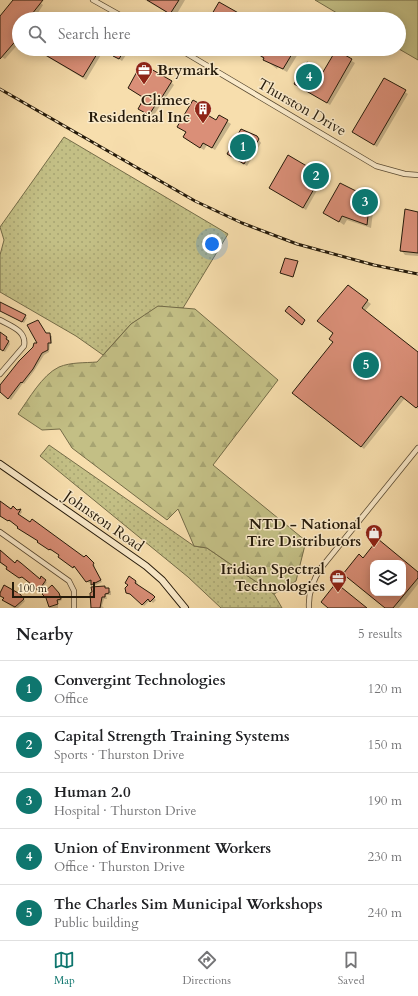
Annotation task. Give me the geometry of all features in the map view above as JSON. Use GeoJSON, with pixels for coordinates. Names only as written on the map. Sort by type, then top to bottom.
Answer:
{"type":"FeatureCollection","features":[{"type":"Feature","properties":{"kind":"street"},"geometry":{"type":"LineString","coordinates":[[93,0],[114,12]]}},
{"type":"Feature","properties":{"kind":"street","name":"Thurston Drive"},"geometry":{"type":"LineString","coordinates":[[190,56],[376,166],[405,174],[418,175]]}},
{"type":"Feature","properties":{"kind":"street"},"geometry":{"type":"LineString","coordinates":[[0,320],[20,332],[24,336],[25,341],[24,346],[0,374]]}},
{"type":"Feature","properties":{"kind":"street"},"geometry":{"type":"LineString","coordinates":[[309,608],[309,599],[312,587],[321,568],[418,448]]}},
{"type":"Feature","properties":{"kind":"street","name":"Johnston Road"},"geometry":{"type":"LineString","coordinates":[[0,464],[146,566],[162,580],[185,608]]}},
{"type":"Feature","properties":{"kind":"street"},"geometry":{"type":"LineString","coordinates":[[0,532],[68,581],[74,591],[74,608]]}},
{"type":"Feature","properties":{"kind":"green space"},"geometry":{"type":"Polygon","coordinates":[[[315,0],[418,0],[418,60],[406,53],[406,12],[335,12],[315,0]]]}},
{"type":"Feature","properties":{"kind":"green space"},"geometry":{"type":"Polygon","coordinates":[[[64,137],[228,234],[183,308],[158,307],[131,324],[103,355],[76,336],[0,292],[0,255],[4,240],[0,227],[64,137]]]}},
{"type":"Feature","properties":{"kind":"green space"},"geometry":{"type":"Polygon","coordinates":[[[158,306],[195,309],[278,380],[213,465],[306,541],[296,581],[274,594],[207,548],[194,546],[178,509],[167,520],[72,448],[60,429],[42,430],[18,414],[41,381],[53,371],[68,364],[97,362],[131,324],[158,306]]]}},
{"type":"Feature","properties":{"kind":"green space"},"geometry":{"type":"Polygon","coordinates":[[[49,445],[194,546],[207,548],[274,594],[282,608],[221,608],[188,577],[40,456],[49,445]]]}},
{"type":"Feature","properties":{"kind":"building"},"geometry":{"type":"Polygon","coordinates":[[[13,0],[43,0],[34,12],[12,12],[12,45],[0,59],[0,16],[13,0]]]}},
{"type":"Feature","properties":{"kind":"building"},"geometry":{"type":"Polygon","coordinates":[[[147,0],[179,0],[171,12],[167,12],[147,0]]]}},
{"type":"Feature","properties":{"kind":"building"},"geometry":{"type":"Polygon","coordinates":[[[219,2],[237,12],[213,12],[219,2]]]}},
{"type":"Feature","properties":{"kind":"building"},"geometry":{"type":"Polygon","coordinates":[[[47,56],[96,56],[83,77],[47,56]]]}},
{"type":"Feature","properties":{"kind":"building"},"geometry":{"type":"Polygon","coordinates":[[[113,56],[121,56],[119,59],[113,56]]]}},
{"type":"Feature","properties":{"kind":"building"},"geometry":{"type":"Polygon","coordinates":[[[261,56],[291,56],[283,69],[263,60],[264,58],[261,56]]]}},
{"type":"Feature","properties":{"kind":"building"},"geometry":{"type":"Polygon","coordinates":[[[332,56],[347,56],[352,59],[327,103],[294,84],[307,62],[323,72],[332,56]]]}},
{"type":"Feature","properties":{"kind":"building"},"geometry":{"type":"Polygon","coordinates":[[[144,65],[172,81],[149,115],[138,109],[144,98],[128,88],[140,66],[144,65]]]}},
{"type":"Feature","properties":{"kind":"building"},"geometry":{"type":"Polygon","coordinates":[[[384,78],[406,90],[374,145],[352,132],[384,78]]]}},
{"type":"Feature","properties":{"kind":"building","name":"Climec Residential Inc"},"geometry":{"type":"Polygon","coordinates":[[[193,100],[202,105],[199,110],[216,120],[219,115],[228,120],[212,148],[203,143],[200,148],[183,137],[186,132],[177,127],[193,100]]]}},
{"type":"Feature","properties":{"kind":"building"},"geometry":{"type":"Polygon","coordinates":[[[241,129],[257,136],[259,139],[244,164],[227,154],[241,129]]]}},
{"type":"Feature","properties":{"kind":"building"},"geometry":{"type":"Polygon","coordinates":[[[288,155],[322,175],[303,208],[269,188],[288,155]]]}},
{"type":"Feature","properties":{"kind":"building"},"geometry":{"type":"Polygon","coordinates":[[[340,183],[370,198],[367,225],[342,216],[339,222],[323,213],[340,183]]]}},
{"type":"Feature","properties":{"kind":"building"},"geometry":{"type":"Polygon","coordinates":[[[405,209],[418,212],[418,253],[400,251],[405,209]]]}},
{"type":"Feature","properties":{"kind":"building"},"geometry":{"type":"Polygon","coordinates":[[[285,258],[298,261],[293,277],[280,273],[285,258]]]}},
{"type":"Feature","properties":{"kind":"building"},"geometry":{"type":"Polygon","coordinates":[[[348,285],[368,300],[362,308],[418,352],[418,406],[416,408],[401,396],[361,447],[292,393],[333,342],[329,339],[333,333],[317,321],[348,285]]]}},
{"type":"Feature","properties":{"kind":"building"},"geometry":{"type":"Polygon","coordinates":[[[0,302],[26,315],[22,322],[0,311],[0,302]]]}},
{"type":"Feature","properties":{"kind":"building"},"geometry":{"type":"Polygon","coordinates":[[[289,306],[305,320],[302,325],[285,311],[289,306]]]}},
{"type":"Feature","properties":{"kind":"building"},"geometry":{"type":"Polygon","coordinates":[[[38,320],[46,333],[50,333],[51,343],[48,343],[48,350],[42,353],[33,369],[8,399],[0,392],[0,385],[19,361],[33,347],[34,343],[37,343],[27,325],[38,320]]]}},
{"type":"Feature","properties":{"kind":"building"},"geometry":{"type":"Polygon","coordinates":[[[0,332],[7,337],[6,339],[9,341],[3,351],[0,349],[0,332]]]}},
{"type":"Feature","properties":{"kind":"building"},"geometry":{"type":"Polygon","coordinates":[[[0,501],[11,509],[13,506],[17,510],[21,509],[18,514],[30,522],[32,519],[84,557],[86,555],[94,563],[93,565],[101,580],[91,585],[91,580],[86,582],[74,566],[73,568],[58,557],[59,555],[50,549],[49,550],[17,528],[18,527],[9,520],[8,521],[0,516],[0,501]]]}},
{"type":"Feature","properties":{"kind":"building"},"geometry":{"type":"Polygon","coordinates":[[[378,539],[403,560],[370,560],[370,596],[343,574],[359,554],[363,558],[378,539]]]}},
{"type":"Feature","properties":{"kind":"building"},"geometry":{"type":"Polygon","coordinates":[[[0,550],[15,563],[17,560],[40,579],[41,576],[46,580],[39,590],[30,586],[31,584],[22,577],[19,578],[6,569],[7,567],[0,562],[0,550]]]}},
{"type":"Feature","properties":{"kind":"building"},"geometry":{"type":"Polygon","coordinates":[[[406,562],[418,572],[418,578],[406,592],[406,562]]]}},
{"type":"Feature","properties":{"kind":"building"},"geometry":{"type":"Polygon","coordinates":[[[129,576],[136,581],[135,583],[155,597],[150,602],[148,599],[142,605],[130,594],[126,593],[125,588],[128,585],[125,583],[129,576]]]}},
{"type":"Feature","properties":{"kind":"building","name":"Iridian Spectral Technologies"},"geometry":{"type":"Polygon","coordinates":[[[336,583],[367,608],[328,608],[321,602],[336,583]]]}},
{"type":"Feature","properties":{"kind":"building"},"geometry":{"type":"Polygon","coordinates":[[[4,585],[20,594],[24,599],[15,607],[2,600],[4,598],[0,596],[4,585]]]}},
{"type":"Feature","properties":{"kind":"building"},"geometry":{"type":"Polygon","coordinates":[[[52,585],[59,593],[61,599],[57,600],[58,604],[49,607],[46,598],[42,594],[52,585]]]}},
{"type":"Feature","properties":{"kind":"building"},"geometry":{"type":"Polygon","coordinates":[[[105,586],[105,588],[109,588],[109,593],[105,594],[105,597],[102,597],[100,608],[91,608],[91,587],[105,586]]]}},
{"type":"Feature","properties":{"kind":"building"},"geometry":{"type":"Polygon","coordinates":[[[370,596],[403,596],[393,608],[385,608],[370,596]]]}},
{"type":"Feature","properties":{"kind":"railway"},"geometry":{"type":"LineString","coordinates":[[0,89],[195,201],[242,223],[297,244],[374,265],[418,274]]}},
{"type":"Feature","properties":{"kind":"place","name":"Union of Environment Workers"},"geometry":{"type":"Point","coordinates":[309,77]}},
{"type":"Feature","properties":{"kind":"place","name":"Brymark"},"geometry":{"type":"Point","coordinates":[144,85]}},
{"type":"Feature","properties":{"kind":"place","name":"Climec Residential Inc"},"geometry":{"type":"Point","coordinates":[203,124]}},
{"type":"Feature","properties":{"kind":"place","name":"Convergint Technologies"},"geometry":{"type":"Point","coordinates":[243,147]}},
{"type":"Feature","properties":{"kind":"place","name":"Capital Strength Training Systems"},"geometry":{"type":"Point","coordinates":[316,176]}},
{"type":"Feature","properties":{"kind":"place","name":"Human 2.0"},"geometry":{"type":"Point","coordinates":[365,202]}},
{"type":"Feature","properties":{"kind":"place","name":"The Charles Sim Municipal Workshops"},"geometry":{"type":"Point","coordinates":[366,365]}},
{"type":"Feature","properties":{"kind":"place","name":"NTD - National Tire Distributors"},"geometry":{"type":"Point","coordinates":[374,548]}},
{"type":"Feature","properties":{"kind":"place","name":"Iridian Spectral Technologies"},"geometry":{"type":"Point","coordinates":[338,593]}}]}
